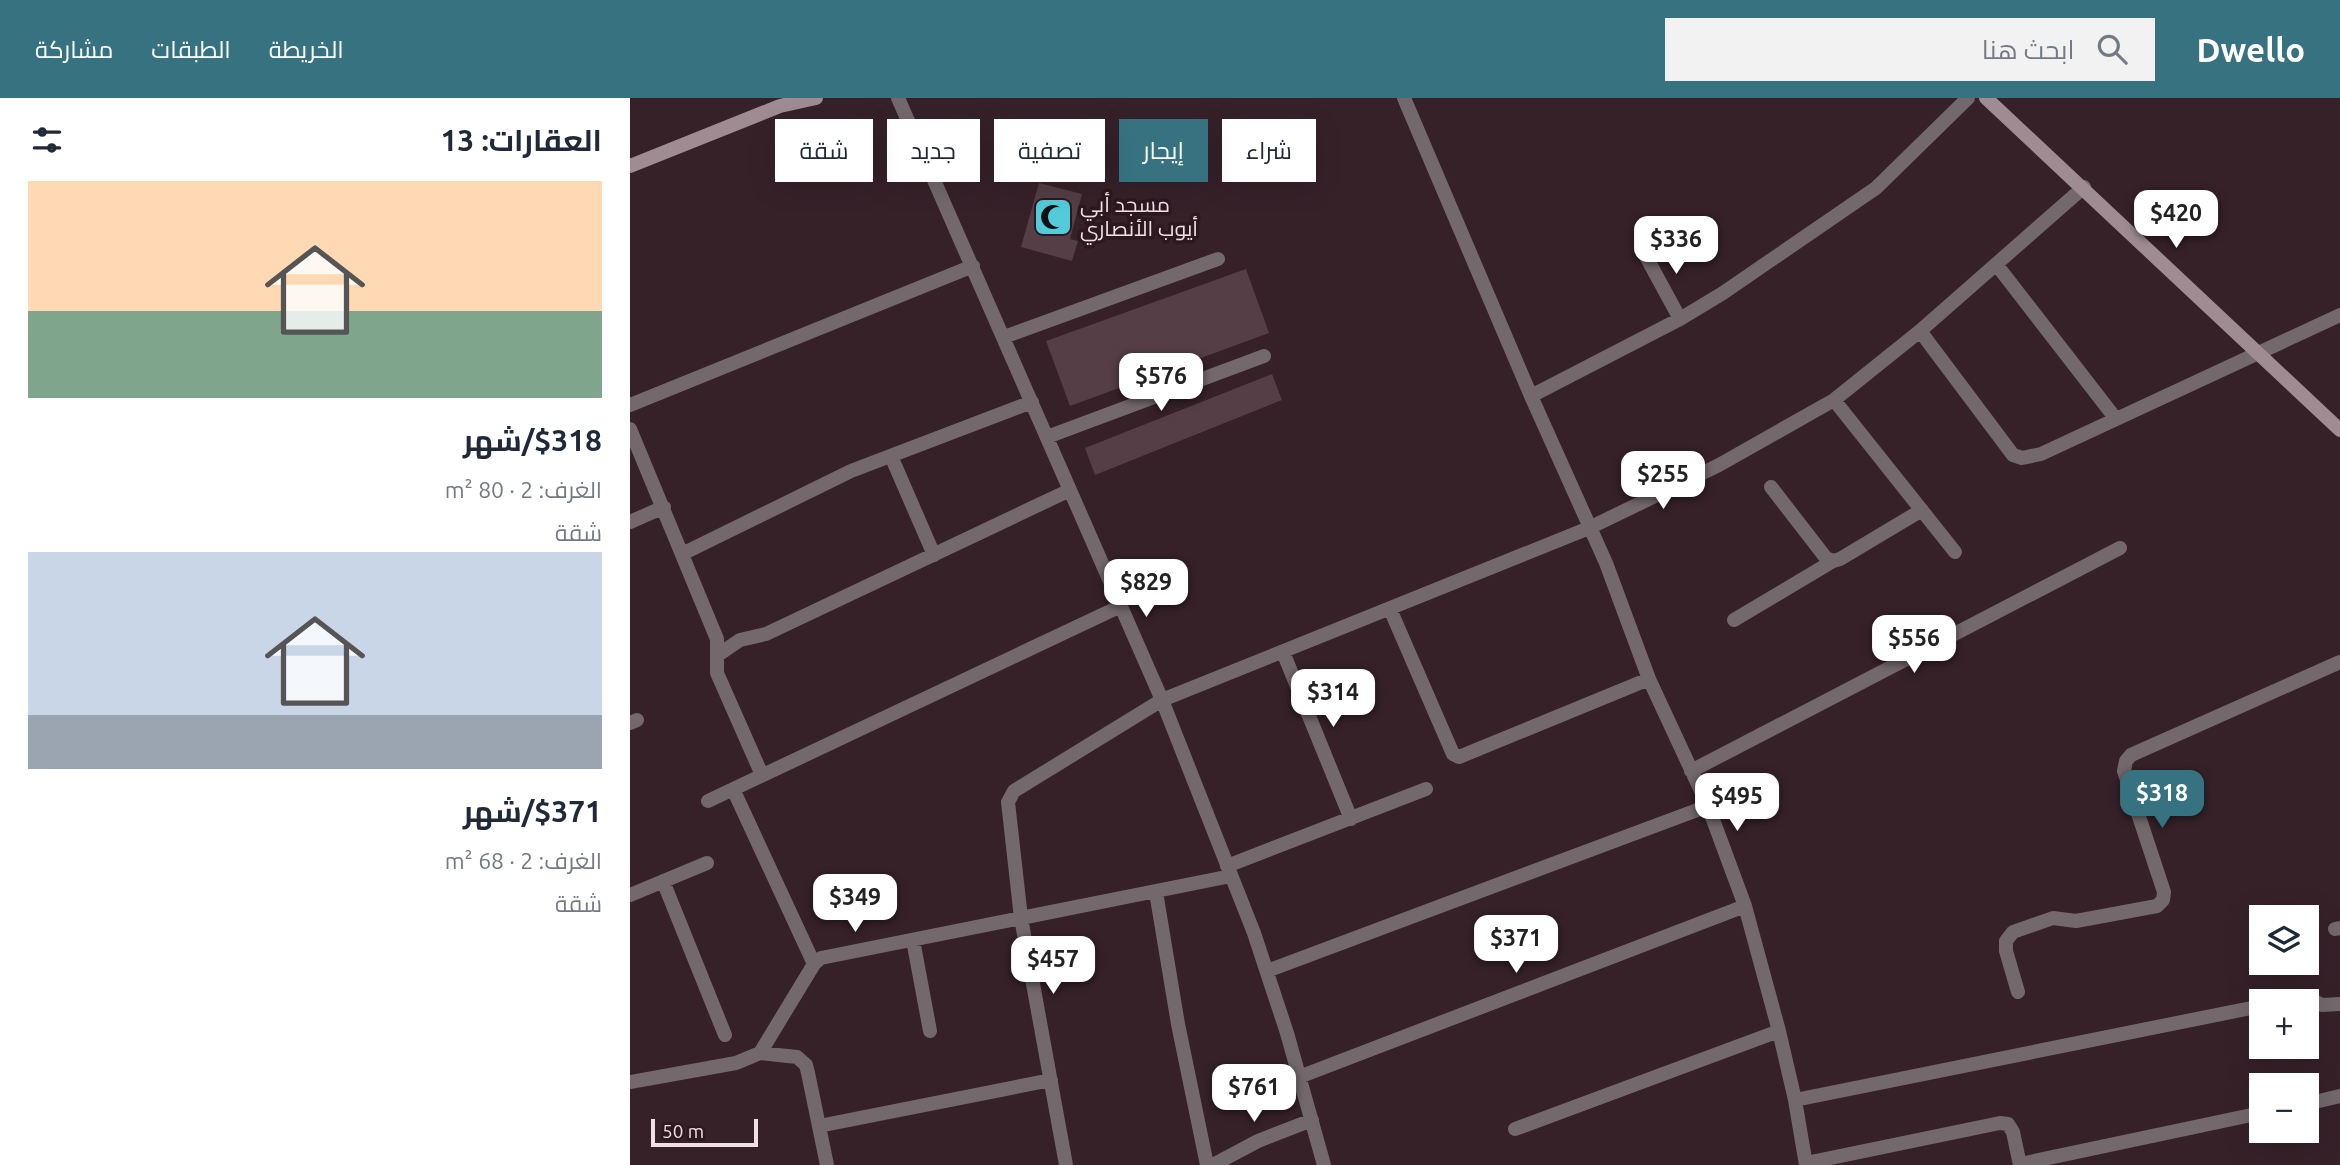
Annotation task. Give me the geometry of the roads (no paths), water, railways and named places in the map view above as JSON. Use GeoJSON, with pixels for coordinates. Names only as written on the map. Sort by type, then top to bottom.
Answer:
{"type":"FeatureCollection","features":[{"type":"Feature","properties":{"kind":"street"},"geometry":{"type":"LineString","coordinates":[[630,166],[794,98]]}},
{"type":"Feature","properties":{"kind":"street"},"geometry":{"type":"LineString","coordinates":[[780,106],[816,98]]}},
{"type":"Feature","properties":{"kind":"street"},"geometry":{"type":"LineString","coordinates":[[898,98],[1162,700],[1267,971],[1324,1165]]}},
{"type":"Feature","properties":{"kind":"street"},"geometry":{"type":"LineString","coordinates":[[1404,98],[1531,396],[1606,563],[1649,679],[1708,806],[1745,906],[1779,1031],[1806,1164],[2000,1123],[2008,1124],[2013,1132],[2020,1165],[2249,1116]]}},
{"type":"Feature","properties":{"kind":"street"},"geometry":{"type":"LineString","coordinates":[[1531,396],[1680,319],[1723,293],[1876,188],[1968,98]]}},
{"type":"Feature","properties":{"kind":"street"},"geometry":{"type":"LineString","coordinates":[[1986,98],[2340,429]]}},
{"type":"Feature","properties":{"kind":"street"},"geometry":{"type":"LineString","coordinates":[[1066,1165],[1021,918],[1008,802],[1014,791],[1162,700],[1589,528],[1719,465],[1834,400],[1920,331],[2084,187]]}},
{"type":"Feature","properties":{"kind":"street"},"geometry":{"type":"LineString","coordinates":[[1642,249],[1680,319]]}},
{"type":"Feature","properties":{"kind":"street"},"geometry":{"type":"LineString","coordinates":[[1004,337],[1218,259]]}},
{"type":"Feature","properties":{"kind":"street"},"geometry":{"type":"LineString","coordinates":[[1996,264],[2116,419]]}},
{"type":"Feature","properties":{"kind":"street"},"geometry":{"type":"LineString","coordinates":[[630,405],[973,266]]}},
{"type":"Feature","properties":{"kind":"street"},"geometry":{"type":"LineString","coordinates":[[1920,331],[2013,455],[2022,458],[2041,454],[2340,315]]}},
{"type":"Feature","properties":{"kind":"street"},"geometry":{"type":"LineString","coordinates":[[1047,437],[1264,356]]}},
{"type":"Feature","properties":{"kind":"street"},"geometry":{"type":"LineString","coordinates":[[1834,400],[1955,552]]}},
{"type":"Feature","properties":{"kind":"street"},"geometry":{"type":"LineString","coordinates":[[682,554],[851,471],[1032,402]]}},
{"type":"Feature","properties":{"kind":"street"},"geometry":{"type":"LineString","coordinates":[[630,429],[718,639],[717,673],[762,775]]}},
{"type":"Feature","properties":{"kind":"street"},"geometry":{"type":"LineString","coordinates":[[891,456],[934,555]]}},
{"type":"Feature","properties":{"kind":"street"},"geometry":{"type":"LineString","coordinates":[[1771,487],[1826,558],[1833,561]]}},
{"type":"Feature","properties":{"kind":"street"},"geometry":{"type":"LineString","coordinates":[[718,655],[740,640],[766,634],[1070,490]]}},
{"type":"Feature","properties":{"kind":"street"},"geometry":{"type":"LineString","coordinates":[[630,522],[664,508]]}},
{"type":"Feature","properties":{"kind":"street"},"geometry":{"type":"LineString","coordinates":[[1734,620],[1922,510]]}},
{"type":"Feature","properties":{"kind":"street"},"geometry":{"type":"LineString","coordinates":[[1691,771],[2120,548]]}},
{"type":"Feature","properties":{"kind":"street"},"geometry":{"type":"LineString","coordinates":[[708,801],[1121,606]]}},
{"type":"Feature","properties":{"kind":"street"},"geometry":{"type":"LineString","coordinates":[[1390,608],[1453,754],[1458,757],[1649,679]]}},
{"type":"Feature","properties":{"kind":"street"},"geometry":{"type":"LineString","coordinates":[[1283,652],[1350,819]]}},
{"type":"Feature","properties":{"kind":"street"},"geometry":{"type":"LineString","coordinates":[[2018,992],[2006,951],[2006,941],[2012,932],[2053,918],[2076,921],[2157,906],[2163,901],[2164,892],[2124,771],[2126,761],[2131,755],[2340,662]]}},
{"type":"Feature","properties":{"kind":"street"},"geometry":{"type":"LineString","coordinates":[[733,789],[814,964]]}},
{"type":"Feature","properties":{"kind":"street"},"geometry":{"type":"LineString","coordinates":[[760,1053],[814,964],[821,958],[1156,892],[1229,871],[1426,789]]}},
{"type":"Feature","properties":{"kind":"street"},"geometry":{"type":"LineString","coordinates":[[1267,971],[1708,806]]}},
{"type":"Feature","properties":{"kind":"street"},"geometry":{"type":"LineString","coordinates":[[630,895],[707,863]]}},
{"type":"Feature","properties":{"kind":"street"},"geometry":{"type":"LineString","coordinates":[[663,881],[725,1035]]}},
{"type":"Feature","properties":{"kind":"street"},"geometry":{"type":"LineString","coordinates":[[1156,892],[1178,1024],[1210,1165],[1258,1141],[1312,1120]]}},
{"type":"Feature","properties":{"kind":"street"},"geometry":{"type":"LineString","coordinates":[[1299,1076],[1745,906]]}},
{"type":"Feature","properties":{"kind":"street"},"geometry":{"type":"LineString","coordinates":[[914,940],[930,1031]]}},
{"type":"Feature","properties":{"kind":"street"},"geometry":{"type":"LineString","coordinates":[[2319,1003],[2340,1004]]}},
{"type":"Feature","properties":{"kind":"street"},"geometry":{"type":"LineString","coordinates":[[1795,1100],[2249,1008]]}},
{"type":"Feature","properties":{"kind":"street"},"geometry":{"type":"LineString","coordinates":[[1515,1129],[1779,1031]]}},
{"type":"Feature","properties":{"kind":"street"},"geometry":{"type":"LineString","coordinates":[[630,1082],[736,1063],[760,1053],[797,1057],[806,1065],[827,1165]]}},
{"type":"Feature","properties":{"kind":"street"},"geometry":{"type":"LineString","coordinates":[[820,1126],[1051,1080]]}},
{"type":"Feature","properties":{"kind":"street"},"geometry":{"type":"LineString","coordinates":[[2319,1101],[2340,1097]]}},
{"type":"Feature","properties":{"kind":"place","name":"مسجد أبي أيوب الأنصاري"},"geometry":{"type":"Point","coordinates":[1053,217]}}]}
